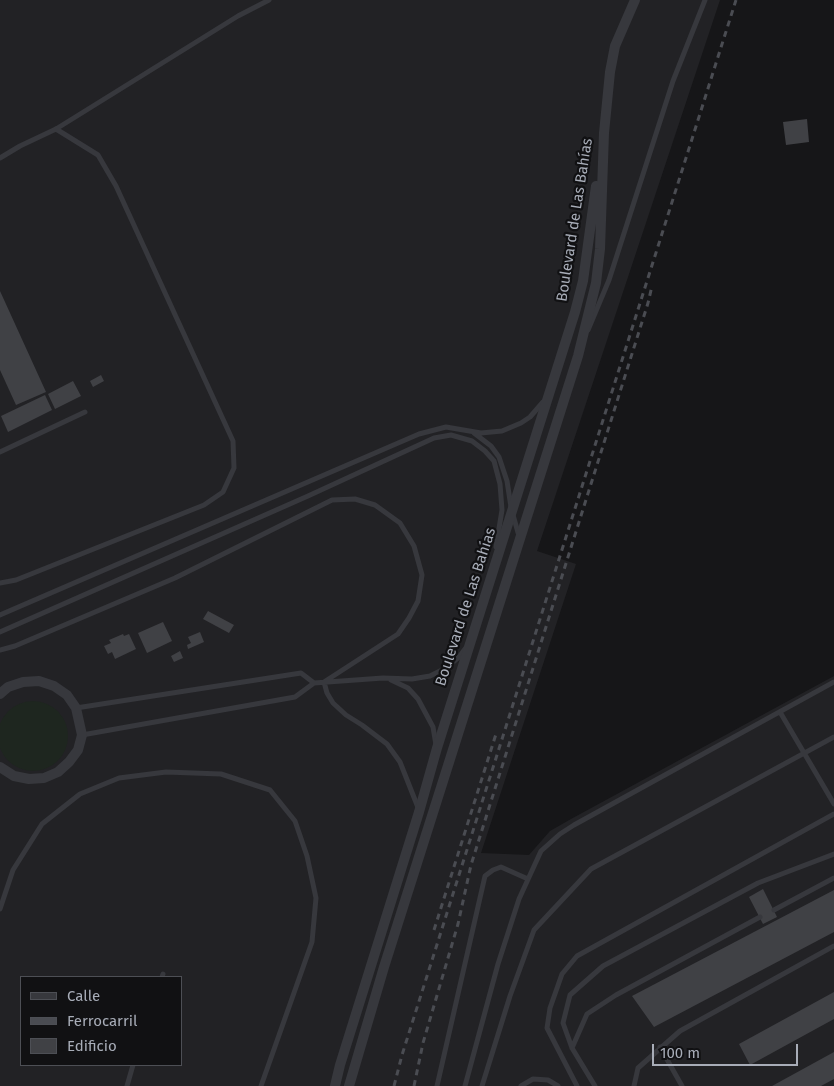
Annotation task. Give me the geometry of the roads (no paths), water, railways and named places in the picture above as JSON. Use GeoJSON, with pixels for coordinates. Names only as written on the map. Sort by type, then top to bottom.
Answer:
{"type":"FeatureCollection","features":[{"type":"Feature","properties":{"kind":"street","name":"Boulevard de Las Bahías"},"geometry":{"type":"LineString","coordinates":[[349,1086],[384,967],[578,356],[596,283],[600,249],[604,133],[615,46],[635,0]]}},
{"type":"Feature","properties":{"kind":"street","name":"Boulevard de Las Bahías"},"geometry":{"type":"LineString","coordinates":[[335,1086],[419,812],[436,748],[555,380],[583,281],[604,133]]}},
{"type":"Feature","properties":{"kind":"street"},"geometry":{"type":"LineString","coordinates":[[0,694],[8,687],[23,682],[39,681],[54,686],[67,695],[76,708],[82,735],[78,750],[70,762],[58,772],[44,778],[29,779],[14,776],[0,767]]}},
{"type":"Feature","properties":{"kind":"lane"},"geometry":{"type":"LineString","coordinates":[[0,158],[56,129],[238,16],[269,0]]}},
{"type":"Feature","properties":{"kind":"lane"},"geometry":{"type":"LineString","coordinates":[[578,356],[610,280],[673,81],[705,0]]}},
{"type":"Feature","properties":{"kind":"lane"},"geometry":{"type":"LineString","coordinates":[[0,583],[16,580],[204,504],[223,492],[234,468],[233,441],[116,186],[98,155],[56,129]]}},
{"type":"Feature","properties":{"kind":"lane"},"geometry":{"type":"LineString","coordinates":[[0,615],[419,434],[446,427],[490,433],[502,431],[521,423],[538,410],[555,380]]}},
{"type":"Feature","properties":{"kind":"lane"},"geometry":{"type":"LineString","coordinates":[[0,452],[85,412]]}},
{"type":"Feature","properties":{"kind":"lane"},"geometry":{"type":"LineString","coordinates":[[464,429],[484,440],[499,457],[507,481],[519,539]]}},
{"type":"Feature","properties":{"kind":"lane"},"geometry":{"type":"LineString","coordinates":[[419,434],[451,435],[472,441],[485,451],[494,462],[500,484],[502,510],[499,532],[481,610]]}},
{"type":"Feature","properties":{"kind":"lane"},"geometry":{"type":"LineString","coordinates":[[0,632],[299,500],[417,445],[434,438],[451,435]]}},
{"type":"Feature","properties":{"kind":"lane"},"geometry":{"type":"LineString","coordinates":[[0,650],[15,646],[175,578],[332,500],[355,499],[375,504],[400,523],[414,546],[422,575],[418,601],[398,634],[324,682]]}},
{"type":"Feature","properties":{"kind":"lane"},"geometry":{"type":"LineString","coordinates":[[82,735],[295,697],[314,683],[383,678],[412,679],[430,676],[446,668],[459,657],[471,640]]}},
{"type":"Feature","properties":{"kind":"lane"},"geometry":{"type":"LineString","coordinates":[[76,708],[300,673],[314,683]]}},
{"type":"Feature","properties":{"kind":"lane"},"geometry":{"type":"LineString","coordinates":[[383,678],[408,688],[418,700],[433,727],[436,748]]}},
{"type":"Feature","properties":{"kind":"lane"},"geometry":{"type":"LineString","coordinates":[[324,682],[327,693],[333,703],[346,715],[387,744],[400,762],[419,812]]}},
{"type":"Feature","properties":{"kind":"lane"},"geometry":{"type":"LineString","coordinates":[[465,1086],[498,964],[519,899],[541,851],[560,834],[834,682]]}},
{"type":"Feature","properties":{"kind":"lane"},"geometry":{"type":"LineString","coordinates":[[780,712],[834,804]]}},
{"type":"Feature","properties":{"kind":"lane"},"geometry":{"type":"LineString","coordinates":[[482,1086],[510,996],[534,930],[591,870],[834,737]]}},
{"type":"Feature","properties":{"kind":"lane"},"geometry":{"type":"LineString","coordinates":[[0,909],[13,870],[42,824],[80,794],[118,778],[166,772],[221,774],[270,790],[295,821],[307,856],[316,898],[312,942],[260,1086]]}},
{"type":"Feature","properties":{"kind":"lane"},"geometry":{"type":"LineString","coordinates":[[577,1086],[547,1028],[550,1008],[562,974],[577,956],[834,814]]}},
{"type":"Feature","properties":{"kind":"lane"},"geometry":{"type":"LineString","coordinates":[[595,1086],[572,1048],[564,1023],[570,995],[603,966],[758,882],[834,854]]}},
{"type":"Feature","properties":{"kind":"lane"},"geometry":{"type":"LineString","coordinates":[[437,1086],[485,876],[501,867],[528,878]]}},
{"type":"Feature","properties":{"kind":"lane"},"geometry":{"type":"LineString","coordinates":[[774,910],[834,878]]}},
{"type":"Feature","properties":{"kind":"lane"},"geometry":{"type":"LineString","coordinates":[[572,1048],[587,1014],[616,995],[760,917]]}},
{"type":"Feature","properties":{"kind":"lane"},"geometry":{"type":"LineString","coordinates":[[634,1086],[638,1068],[680,1031],[834,946]]}},
{"type":"Feature","properties":{"kind":"lane"},"geometry":{"type":"LineString","coordinates":[[660,1047],[682,1086]]}},
{"type":"Feature","properties":{"kind":"lane"},"geometry":{"type":"LineString","coordinates":[[126,1086],[134,1066]]}},
{"type":"Feature","properties":{"kind":"lane"},"geometry":{"type":"LineString","coordinates":[[521,1086],[533,1079],[548,1080],[558,1086]]}},
{"type":"Feature","properties":{"kind":"railway"},"geometry":{"type":"LineString","coordinates":[[394,1086],[402,1055],[736,0]]}},
{"type":"Feature","properties":{"kind":"railway"},"geometry":{"type":"LineString","coordinates":[[414,1086],[423,1043],[458,924],[471,865],[652,286]]}},
{"type":"Feature","properties":{"kind":"railway"},"geometry":{"type":"LineString","coordinates":[[434,930],[496,734]]}}]}
